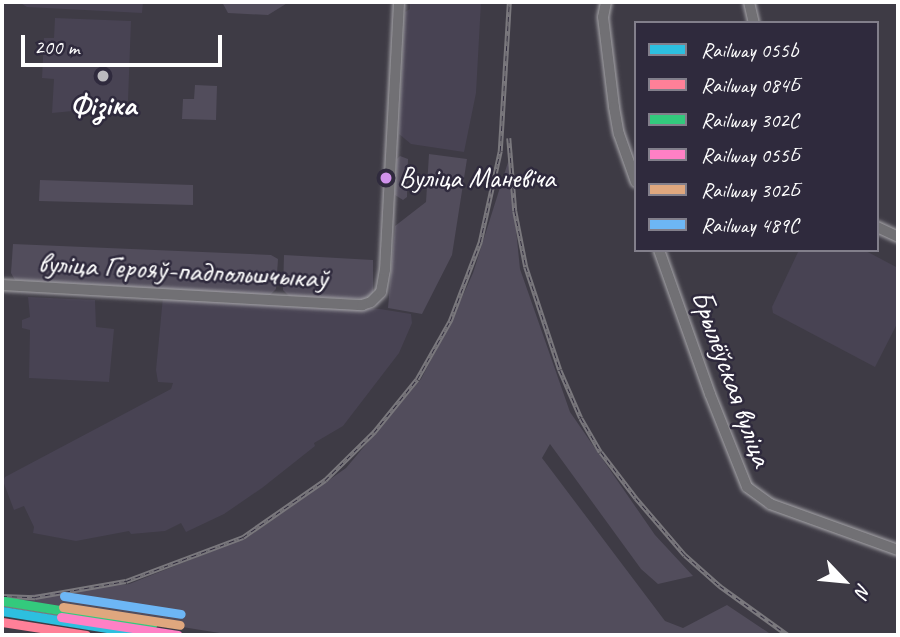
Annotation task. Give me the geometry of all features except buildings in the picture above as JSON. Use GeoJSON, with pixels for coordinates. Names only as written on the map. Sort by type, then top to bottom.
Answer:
{"type":"FeatureCollection","features":[{"type":"Feature","properties":{"kind":"street","name":"вуліца Герояў-падпольшчыкаў"},"geometry":{"type":"LineString","coordinates":[[2,285],[362,305],[377,298],[386,270],[399,2]]}},
{"type":"Feature","properties":{"kind":"street"},"geometry":{"type":"LineString","coordinates":[[606,2],[603,17],[614,107],[619,135],[634,176]]}},
{"type":"Feature","properties":{"kind":"street"},"geometry":{"type":"LineString","coordinates":[[749,2],[754,21]]}},
{"type":"Feature","properties":{"kind":"street"},"geometry":{"type":"LineString","coordinates":[[879,228],[898,237]]}},
{"type":"Feature","properties":{"kind":"street","name":"Брылёўская вуліца"},"geometry":{"type":"LineString","coordinates":[[660,252],[706,385],[747,487],[770,503],[898,550]]}},
{"type":"Feature","properties":{"kind":"shaded area"},"geometry":{"type":"Polygon","coordinates":[[[19,2],[143,2],[142,13],[27,7],[19,2]]]}},
{"type":"Feature","properties":{"kind":"shaded area"},"geometry":{"type":"Polygon","coordinates":[[[222,2],[289,2],[268,15],[228,13],[222,2]]]}},
{"type":"Feature","properties":{"kind":"shaded area"},"geometry":{"type":"Polygon","coordinates":[[[410,2],[481,2],[476,93],[464,152],[411,144],[399,134],[405,12],[410,9],[410,2]]]}},
{"type":"Feature","properties":{"kind":"shaded area"},"geometry":{"type":"Polygon","coordinates":[[[55,18],[131,21],[128,101],[74,100],[73,111],[52,113],[54,79],[42,78],[44,38],[54,38],[55,18]]]}},
{"type":"Feature","properties":{"kind":"shaded area"},"geometry":{"type":"Polygon","coordinates":[[[195,85],[217,86],[216,120],[182,119],[183,99],[194,99],[195,85]]]}},
{"type":"Feature","properties":{"kind":"shaded area"},"geometry":{"type":"Polygon","coordinates":[[[429,154],[467,159],[452,255],[422,314],[388,308],[395,226],[426,202],[429,154]]]}},
{"type":"Feature","properties":{"kind":"shaded area"},"geometry":{"type":"Polygon","coordinates":[[[400,156],[408,159],[407,197],[403,200],[395,195],[397,159],[400,156]]]}},
{"type":"Feature","properties":{"kind":"shaded area"},"geometry":{"type":"Polygon","coordinates":[[[509,159],[520,269],[570,412],[655,535],[693,576],[658,584],[641,569],[550,444],[542,458],[665,621],[683,628],[727,605],[772,635],[232,635],[2,598],[129,584],[248,537],[346,468],[421,379],[449,326],[473,273],[509,159]]]}},
{"type":"Feature","properties":{"kind":"shaded area"},"geometry":{"type":"Polygon","coordinates":[[[40,180],[193,185],[193,205],[39,201],[40,180]]]}},
{"type":"Feature","properties":{"kind":"shaded area"},"geometry":{"type":"Polygon","coordinates":[[[13,244],[271,255],[278,259],[276,289],[270,295],[15,280],[11,273],[13,244]]]}},
{"type":"Feature","properties":{"kind":"shaded area"},"geometry":{"type":"Polygon","coordinates":[[[798,252],[868,252],[898,268],[898,322],[875,367],[773,313],[772,307],[798,252]]]}},
{"type":"Feature","properties":{"kind":"shaded area"},"geometry":{"type":"Polygon","coordinates":[[[284,255],[373,260],[373,293],[364,299],[289,296],[283,290],[284,255]]]}},
{"type":"Feature","properties":{"kind":"shaded area"},"geometry":{"type":"Polygon","coordinates":[[[28,297],[95,300],[96,327],[114,329],[109,382],[29,378],[30,330],[22,328],[22,320],[30,317],[28,297]]]}},
{"type":"Feature","properties":{"kind":"shaded area"},"geometry":{"type":"Polygon","coordinates":[[[163,297],[380,309],[411,314],[412,323],[399,353],[343,426],[314,443],[315,446],[262,488],[224,514],[186,532],[181,523],[165,531],[131,534],[129,531],[76,541],[33,533],[34,527],[24,506],[14,510],[3,481],[5,477],[171,389],[173,383],[158,382],[156,370],[163,297]]]}},
{"type":"Feature","properties":{"kind":"railway"},"geometry":{"type":"LineString","coordinates":[[2,596],[35,597],[126,581],[243,537],[325,480],[374,432],[417,379],[450,321],[480,242],[500,151],[509,2]]}},
{"type":"Feature","properties":{"kind":"railway"},"geometry":{"type":"LineString","coordinates":[[509,138],[515,211],[526,267],[560,370],[581,418],[601,452],[685,555],[720,586],[788,635]]}},
{"type":"Feature","properties":{"kind":"railway"},"geometry":{"type":"LineString","coordinates":[[2,607],[61,617]]}},
{"type":"Feature","properties":{"kind":"rail line","name":"489С"},"geometry":{"type":"LineString","coordinates":[[64,596],[181,614]]}},
{"type":"Feature","properties":{"kind":"rail line","name":"302С"},"geometry":{"type":"LineString","coordinates":[[4,601],[152,625]]}},
{"type":"Feature","properties":{"kind":"rail line","name":"302Б"},"geometry":{"type":"LineString","coordinates":[[63,607],[180,625]]}},
{"type":"Feature","properties":{"kind":"rail line","name":"055Ь"},"geometry":{"type":"LineString","coordinates":[[2,611],[150,635]]}},
{"type":"Feature","properties":{"kind":"rail line","name":"055Б"},"geometry":{"type":"LineString","coordinates":[[61,617],[178,635]]}},
{"type":"Feature","properties":{"kind":"rail line","name":"084Б"},"geometry":{"type":"LineString","coordinates":[[2,622],[86,635]]}},
{"type":"Feature","properties":{"kind":"place","name":"Фізіка"},"geometry":{"type":"Point","coordinates":[103,76]}},
{"type":"Feature","properties":{"kind":"place","name":"Вуліца Маневіча"},"geometry":{"type":"Point","coordinates":[386,178]}}]}
